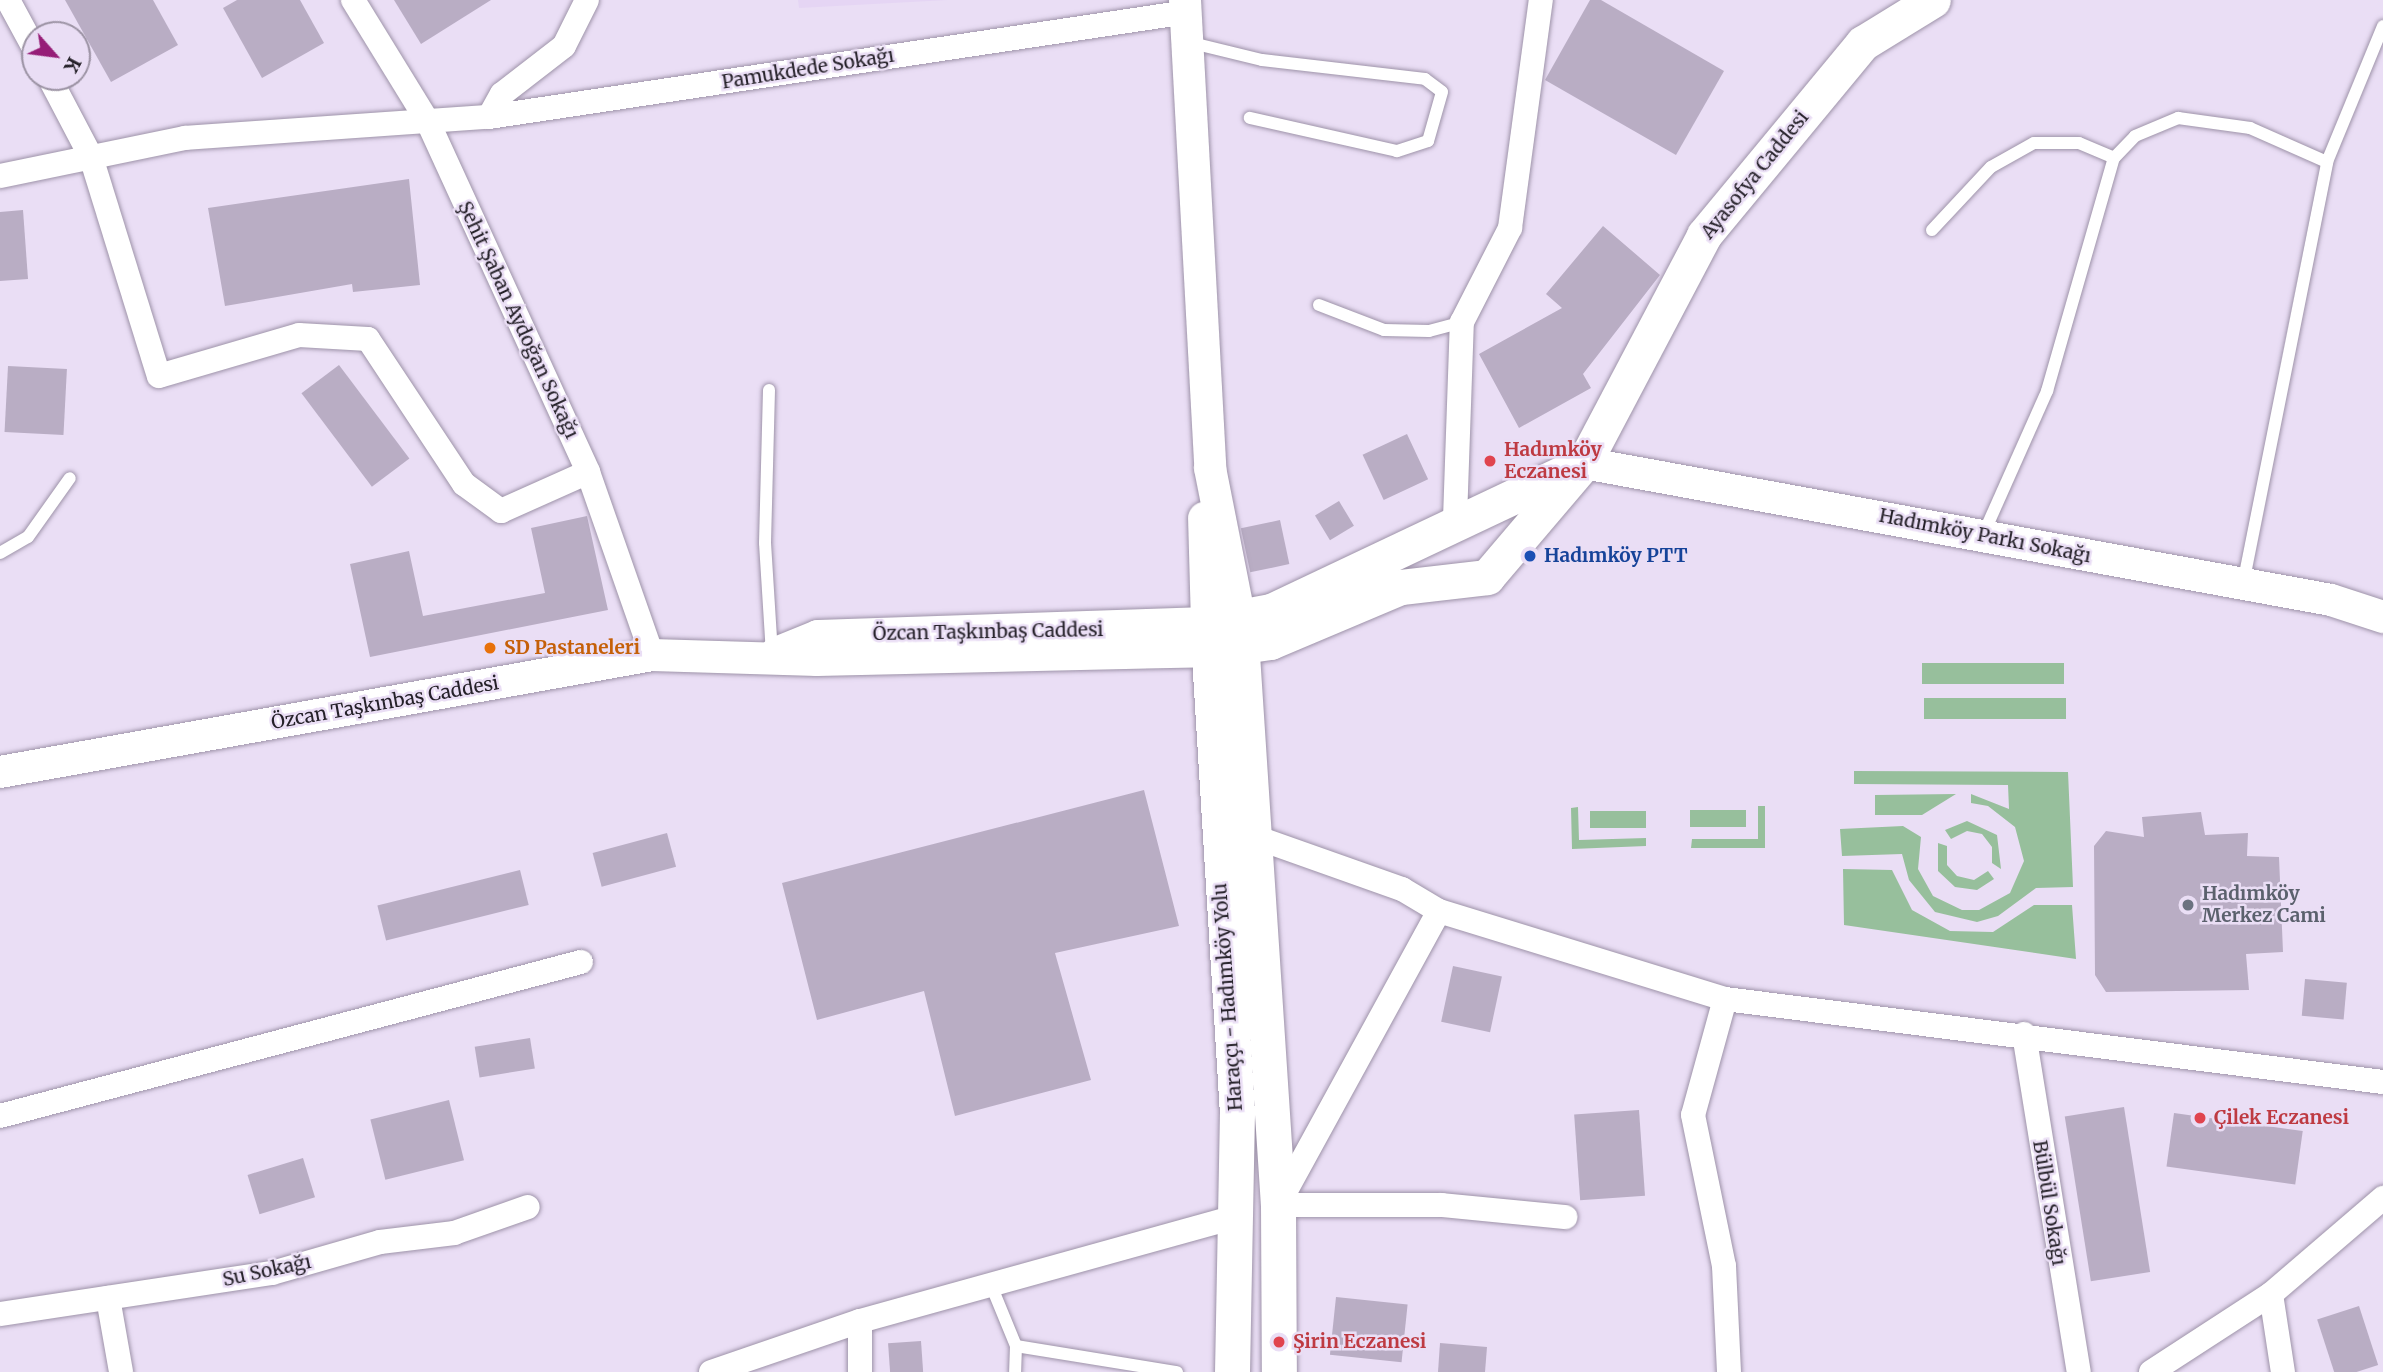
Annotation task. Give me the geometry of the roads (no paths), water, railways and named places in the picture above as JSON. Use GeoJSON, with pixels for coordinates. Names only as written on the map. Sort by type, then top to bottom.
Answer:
{"type":"FeatureCollection","features":[{"type":"Feature","properties":{"kind":"main road","name":"Ayasofya Caddesi"},"geometry":{"type":"LineString","coordinates":[[1225,635],[1401,587],[1488,577],[1584,463],[1703,235],[1863,43],[1933,0]]}},
{"type":"Feature","properties":{"kind":"main road"},"geometry":{"type":"LineString","coordinates":[[1279,1372],[1278,1205],[1255,837],[1225,635],[1455,519],[1584,463]]}},
{"type":"Feature","properties":{"kind":"main road","name":"Haraççı - Hadımköy Yolu"},"geometry":{"type":"LineString","coordinates":[[1225,635],[1239,1216],[1232,1372]]}},
{"type":"Feature","properties":{"kind":"main road"},"geometry":{"type":"LineString","coordinates":[[1239,1216],[1278,1205]]}},
{"type":"Feature","properties":{"kind":"street"},"geometry":{"type":"LineString","coordinates":[[8,0],[21,25]]}},
{"type":"Feature","properties":{"kind":"street","name":"Şehit Şaban Aydoğan Sokağı"},"geometry":{"type":"LineString","coordinates":[[353,0],[428,122],[588,472],[652,654]]}},
{"type":"Feature","properties":{"kind":"street"},"geometry":{"type":"LineString","coordinates":[[489,117],[502,94],[564,46],[587,0]]}},
{"type":"Feature","properties":{"kind":"street"},"geometry":{"type":"LineString","coordinates":[[1455,519],[1462,322],[1510,228],[1541,0]]}},
{"type":"Feature","properties":{"kind":"street"},"geometry":{"type":"LineString","coordinates":[[1187,18],[1210,468],[1225,635]]}},
{"type":"Feature","properties":{"kind":"street","name":"Pamukdede Sokağı"},"geometry":{"type":"LineString","coordinates":[[0,176],[185,138],[489,117],[1187,18]]}},
{"type":"Feature","properties":{"kind":"street"},"geometry":{"type":"LineString","coordinates":[[56,91],[91,157],[159,376],[299,335],[368,340],[464,484],[501,511],[588,472]]}},
{"type":"Feature","properties":{"kind":"street","name":"Hadımköy Parkı Sokağı"},"geometry":{"type":"LineString","coordinates":[[1584,463],[2358,605],[2383,617]]}},
{"type":"Feature","properties":{"kind":"street","name":"Özcan Taşkınbaş Caddesi"},"geometry":{"type":"LineString","coordinates":[[0,772],[652,654],[772,655],[817,660],[1225,635]]}},
{"type":"Feature","properties":{"kind":"street"},"geometry":{"type":"LineString","coordinates":[[1255,837],[1402,889],[1439,911],[1725,999],[2024,1034],[2383,1082]]}},
{"type":"Feature","properties":{"kind":"street"},"geometry":{"type":"LineString","coordinates":[[1439,911],[1278,1205],[1443,1205],[1564,1217]]}},
{"type":"Feature","properties":{"kind":"street"},"geometry":{"type":"LineString","coordinates":[[0,1116],[581,962]]}},
{"type":"Feature","properties":{"kind":"street"},"geometry":{"type":"LineString","coordinates":[[1725,999],[1693,1115],[1724,1266],[1729,1372]]}},
{"type":"Feature","properties":{"kind":"street","name":"Bülbül Sokağı"},"geometry":{"type":"LineString","coordinates":[[2024,1034],[2079,1372]]}},
{"type":"Feature","properties":{"kind":"street"},"geometry":{"type":"LineString","coordinates":[[2151,1372],[2271,1294],[2383,1198]]}},
{"type":"Feature","properties":{"kind":"street","name":"Su Sokağı"},"geometry":{"type":"LineString","coordinates":[[0,1314],[272,1273],[380,1242],[454,1233],[528,1207]]}},
{"type":"Feature","properties":{"kind":"street"},"geometry":{"type":"LineString","coordinates":[[710,1372],[860,1321],[1239,1216]]}},
{"type":"Feature","properties":{"kind":"street"},"geometry":{"type":"LineString","coordinates":[[2271,1294],[2283,1372]]}},
{"type":"Feature","properties":{"kind":"street"},"geometry":{"type":"LineString","coordinates":[[108,1298],[121,1372]]}},
{"type":"Feature","properties":{"kind":"street"},"geometry":{"type":"LineString","coordinates":[[860,1321],[860,1372]]}},
{"type":"Feature","properties":{"kind":"lane"},"geometry":{"type":"LineString","coordinates":[[1187,18],[1262,60],[1425,79],[1442,92],[1428,141],[1396,151],[1250,118]]}},
{"type":"Feature","properties":{"kind":"lane"},"geometry":{"type":"LineString","coordinates":[[2243,584],[2327,162],[2383,26]]}},
{"type":"Feature","properties":{"kind":"lane"},"geometry":{"type":"LineString","coordinates":[[1983,536],[2047,391],[2114,158],[2134,136],[2178,118],[2250,128],[2327,162]]}},
{"type":"Feature","properties":{"kind":"lane"},"geometry":{"type":"LineString","coordinates":[[1932,230],[1991,167],[2034,143],[2079,143],[2114,158]]}},
{"type":"Feature","properties":{"kind":"lane"},"geometry":{"type":"LineString","coordinates":[[1319,305],[1384,330],[1429,331],[1462,322]]}},
{"type":"Feature","properties":{"kind":"lane"},"geometry":{"type":"LineString","coordinates":[[769,390],[765,542],[772,655]]}},
{"type":"Feature","properties":{"kind":"lane"},"geometry":{"type":"LineString","coordinates":[[0,553],[28,537],[70,478]]}},
{"type":"Feature","properties":{"kind":"lane"},"geometry":{"type":"LineString","coordinates":[[991,1285],[1016,1346],[1015,1372]]}},
{"type":"Feature","properties":{"kind":"lane"},"geometry":{"type":"LineString","coordinates":[[1016,1346],[1177,1372]]}},
{"type":"Feature","properties":{"kind":"place","name":"Hadımköy Eczanesi"},"geometry":{"type":"Point","coordinates":[1490,461]}},
{"type":"Feature","properties":{"kind":"place","name":"Hadımköy PTT"},"geometry":{"type":"Point","coordinates":[1530,556]}},
{"type":"Feature","properties":{"kind":"place","name":"SD Pastaneleri"},"geometry":{"type":"Point","coordinates":[490,648]}},
{"type":"Feature","properties":{"kind":"place","name":"Hadımköy Merkez Cami"},"geometry":{"type":"Point","coordinates":[2188,905]}},
{"type":"Feature","properties":{"kind":"place","name":"Çilek Eczanesi"},"geometry":{"type":"Point","coordinates":[2200,1118]}},
{"type":"Feature","properties":{"kind":"place","name":"Şirin Eczanesi"},"geometry":{"type":"Point","coordinates":[1279,1342]}}]}
